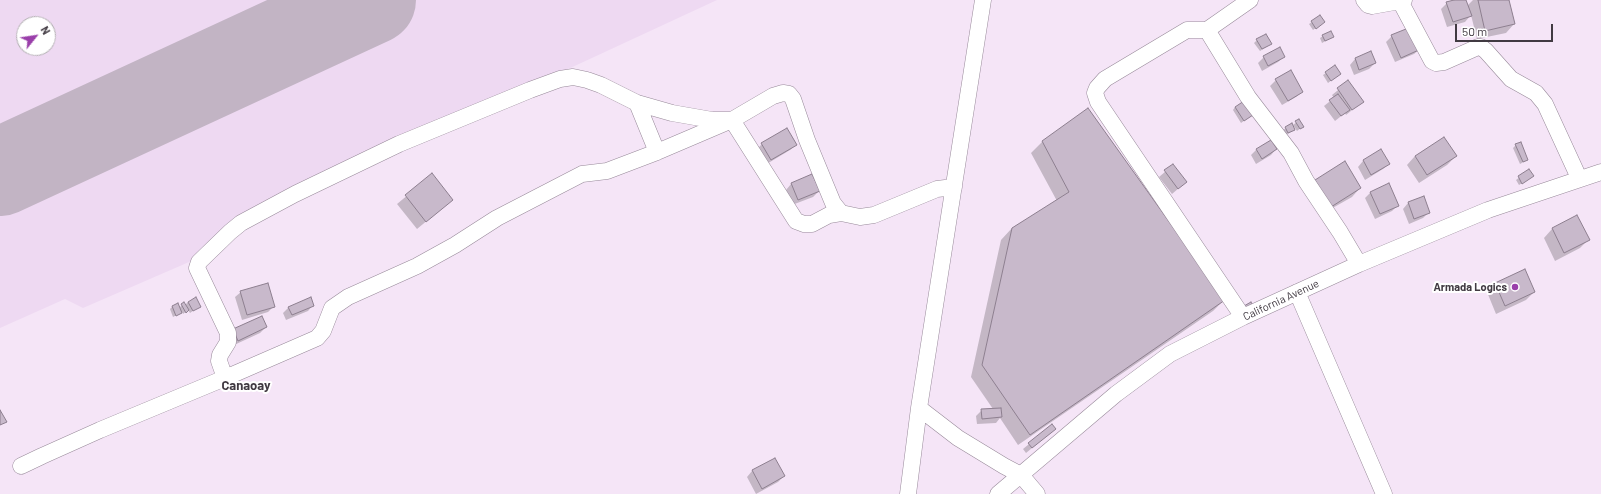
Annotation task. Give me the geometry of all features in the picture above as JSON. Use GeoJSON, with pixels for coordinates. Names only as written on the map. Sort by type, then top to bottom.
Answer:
{"type":"FeatureCollection","features":[{"type":"Feature","properties":{"kind":"street"},"geometry":{"type":"LineString","coordinates":[[908,494],[919,408],[983,0]]}},
{"type":"Feature","properties":{"kind":"street"},"geometry":{"type":"LineString","coordinates":[[1243,317],[1098,102],[1095,93],[1097,88],[1105,79],[1187,30],[1207,30],[1250,0]]}},
{"type":"Feature","properties":{"kind":"street"},"geometry":{"type":"LineString","coordinates":[[1364,0],[1368,5],[1372,6],[1402,1],[1432,61],[1436,63],[1444,62],[1481,47],[1511,79],[1536,92],[1545,104],[1579,178]]}},
{"type":"Feature","properties":{"kind":"street"},"geometry":{"type":"LineString","coordinates":[[1207,30],[1248,96],[1291,153],[1306,181],[1340,232],[1359,264]]}},
{"type":"Feature","properties":{"kind":"street"},"geometry":{"type":"LineString","coordinates":[[225,378],[219,362],[220,355],[228,342],[228,333],[197,268],[199,262],[234,228],[295,194],[399,144],[560,79],[573,77],[587,80],[637,103],[672,113],[712,120],[732,120]]}},
{"type":"Feature","properties":{"kind":"street"},"geometry":{"type":"LineString","coordinates":[[21,466],[100,430],[317,338],[323,332],[332,308],[337,304],[348,297],[417,266],[455,245],[497,218],[582,174],[607,171],[657,152],[732,120],[773,96],[783,92],[789,94],[793,99],[807,140],[833,203],[841,213]]}},
{"type":"Feature","properties":{"kind":"street"},"geometry":{"type":"LineString","coordinates":[[637,103],[657,152]]}},
{"type":"Feature","properties":{"kind":"street"},"geometry":{"type":"LineString","coordinates":[[732,120],[796,221],[804,224],[812,224],[829,215],[841,213],[860,217],[874,215],[937,189],[954,187]]}},
{"type":"Feature","properties":{"kind":"street","name":"California Avenue"},"geometry":{"type":"LineString","coordinates":[[998,494],[1116,394],[1165,357],[1243,317],[1359,264],[1488,210],[1579,178],[1601,172]]}},
{"type":"Feature","properties":{"kind":"street"},"geometry":{"type":"LineString","coordinates":[[1297,292],[1384,494]]}},
{"type":"Feature","properties":{"kind":"street"},"geometry":{"type":"LineString","coordinates":[[919,408],[958,438],[1021,475],[1037,494]]}},
{"type":"Feature","properties":{"kind":"shaded area"},"geometry":{"type":"Polygon","coordinates":[[[0,0],[717,0],[566,70],[387,144],[196,259],[83,308],[65,299],[0,328],[0,0]]]}},
{"type":"Feature","properties":{"kind":"building"},"geometry":{"type":"Polygon","coordinates":[[[1466,0],[1472,16],[1453,22],[1446,2],[1466,0]]]}},
{"type":"Feature","properties":{"kind":"building"},"geometry":{"type":"Polygon","coordinates":[[[1478,0],[1509,0],[1515,24],[1485,31],[1478,0]]]}},
{"type":"Feature","properties":{"kind":"building"},"geometry":{"type":"Polygon","coordinates":[[[1320,15],[1325,22],[1316,29],[1311,21],[1320,15]]]}},
{"type":"Feature","properties":{"kind":"building"},"geometry":{"type":"Polygon","coordinates":[[[1411,27],[1421,49],[1401,58],[1391,35],[1411,27]]]}},
{"type":"Feature","properties":{"kind":"building"},"geometry":{"type":"Polygon","coordinates":[[[1331,31],[1334,37],[1325,41],[1322,35],[1331,31]]]}},
{"type":"Feature","properties":{"kind":"building"},"geometry":{"type":"Polygon","coordinates":[[[1266,34],[1272,44],[1262,49],[1256,39],[1266,34]]]}},
{"type":"Feature","properties":{"kind":"building"},"geometry":{"type":"Polygon","coordinates":[[[1280,47],[1285,57],[1268,66],[1263,56],[1280,47]]]}},
{"type":"Feature","properties":{"kind":"building"},"geometry":{"type":"Polygon","coordinates":[[[1371,51],[1376,63],[1359,70],[1355,58],[1371,51]]]}},
{"type":"Feature","properties":{"kind":"building"},"geometry":{"type":"Polygon","coordinates":[[[1335,65],[1341,74],[1331,81],[1325,72],[1335,65]]]}},
{"type":"Feature","properties":{"kind":"building"},"geometry":{"type":"Polygon","coordinates":[[[1291,70],[1303,92],[1288,101],[1275,79],[1291,70]]]}},
{"type":"Feature","properties":{"kind":"building"},"geometry":{"type":"Polygon","coordinates":[[[1348,80],[1364,102],[1352,110],[1337,88],[1348,80]]]}},
{"type":"Feature","properties":{"kind":"building"},"geometry":{"type":"Polygon","coordinates":[[[1338,94],[1350,110],[1341,116],[1329,100],[1338,94]]]}},
{"type":"Feature","properties":{"kind":"building"},"geometry":{"type":"Polygon","coordinates":[[[1244,101],[1253,115],[1244,121],[1235,107],[1244,101]]]}},
{"type":"Feature","properties":{"kind":"building"},"geometry":{"type":"Polygon","coordinates":[[[1088,108],[1225,300],[1030,435],[982,365],[1012,228],[1069,192],[1042,141],[1088,108]]]}},
{"type":"Feature","properties":{"kind":"building"},"geometry":{"type":"Polygon","coordinates":[[[1299,119],[1304,127],[1300,129],[1295,121],[1299,119]]]}},
{"type":"Feature","properties":{"kind":"building"},"geometry":{"type":"Polygon","coordinates":[[[1292,123],[1295,130],[1288,133],[1285,127],[1292,123]]]}},
{"type":"Feature","properties":{"kind":"building"},"geometry":{"type":"Polygon","coordinates":[[[787,128],[797,145],[771,160],[761,143],[787,128]]]}},
{"type":"Feature","properties":{"kind":"building"},"geometry":{"type":"Polygon","coordinates":[[[1444,137],[1457,156],[1427,175],[1415,156],[1444,137]]]}},
{"type":"Feature","properties":{"kind":"building"},"geometry":{"type":"Polygon","coordinates":[[[1271,140],[1277,149],[1262,159],[1256,149],[1271,140]]]}},
{"type":"Feature","properties":{"kind":"building"},"geometry":{"type":"Polygon","coordinates":[[[1521,142],[1528,160],[1523,162],[1515,144],[1521,142]]]}},
{"type":"Feature","properties":{"kind":"building"},"geometry":{"type":"Polygon","coordinates":[[[1381,149],[1390,164],[1371,175],[1363,160],[1381,149]]]}},
{"type":"Feature","properties":{"kind":"building"},"geometry":{"type":"Polygon","coordinates":[[[1345,161],[1361,188],[1331,207],[1315,180],[1345,161]]]}},
{"type":"Feature","properties":{"kind":"building"},"geometry":{"type":"Polygon","coordinates":[[[1173,164],[1187,182],[1178,189],[1164,170],[1173,164]]]}},
{"type":"Feature","properties":{"kind":"building"},"geometry":{"type":"Polygon","coordinates":[[[1529,169],[1534,176],[1522,184],[1518,176],[1529,169]]]}},
{"type":"Feature","properties":{"kind":"building"},"geometry":{"type":"Polygon","coordinates":[[[432,173],[453,200],[426,222],[405,195],[432,173]]]}},
{"type":"Feature","properties":{"kind":"building"},"geometry":{"type":"Polygon","coordinates":[[[812,174],[820,191],[798,200],[791,183],[812,174]]]}},
{"type":"Feature","properties":{"kind":"building"},"geometry":{"type":"Polygon","coordinates":[[[1389,183],[1399,206],[1380,214],[1370,192],[1389,183]]]}},
{"type":"Feature","properties":{"kind":"building"},"geometry":{"type":"Polygon","coordinates":[[[1424,196],[1430,213],[1414,219],[1408,202],[1424,196]]]}},
{"type":"Feature","properties":{"kind":"building"},"geometry":{"type":"Polygon","coordinates":[[[1577,215],[1590,240],[1564,253],[1552,228],[1577,215]]]}},
{"type":"Feature","properties":{"kind":"building","name":"Armada Logics"},"geometry":{"type":"Polygon","coordinates":[[[1525,269],[1535,292],[1505,306],[1495,283],[1525,269]]]}},
{"type":"Feature","properties":{"kind":"building"},"geometry":{"type":"Polygon","coordinates":[[[268,283],[275,307],[247,315],[240,291],[268,283]]]}},
{"type":"Feature","properties":{"kind":"building"},"geometry":{"type":"Polygon","coordinates":[[[196,297],[201,307],[193,311],[188,302],[196,297]]]}},
{"type":"Feature","properties":{"kind":"building"},"geometry":{"type":"Polygon","coordinates":[[[311,297],[314,306],[292,315],[288,307],[311,297]]]}},
{"type":"Feature","properties":{"kind":"building"},"geometry":{"type":"Polygon","coordinates":[[[184,302],[189,310],[186,313],[181,304],[184,302]]]}},
{"type":"Feature","properties":{"kind":"building"},"geometry":{"type":"Polygon","coordinates":[[[1251,302],[1255,309],[1248,313],[1244,306],[1251,302]]]}},
{"type":"Feature","properties":{"kind":"building"},"geometry":{"type":"Polygon","coordinates":[[[178,303],[182,313],[176,316],[172,306],[178,303]]]}},
{"type":"Feature","properties":{"kind":"building"},"geometry":{"type":"Polygon","coordinates":[[[262,316],[267,327],[238,341],[233,329],[262,316]]]}},
{"type":"Feature","properties":{"kind":"building"},"geometry":{"type":"Polygon","coordinates":[[[1001,408],[1002,417],[982,419],[981,409],[1001,408]]]}},
{"type":"Feature","properties":{"kind":"building"},"geometry":{"type":"Polygon","coordinates":[[[0,410],[7,422],[0,425],[0,410]]]}},
{"type":"Feature","properties":{"kind":"building"},"geometry":{"type":"Polygon","coordinates":[[[1052,424],[1056,429],[1032,448],[1028,443],[1052,424]]]}},
{"type":"Feature","properties":{"kind":"building"},"geometry":{"type":"Polygon","coordinates":[[[775,458],[785,476],[762,489],[752,470],[775,458]]]}},
{"type":"Feature","properties":{"kind":"runway"},"geometry":{"type":"LineString","coordinates":[[0,172],[372,0]]}},
{"type":"Feature","properties":{"kind":"place","name":"Armada Logics"},"geometry":{"type":"Point","coordinates":[1515,287]}},
{"type":"Feature","properties":{"kind":"district","name":"Canaoay"},"geometry":{"type":"Point","coordinates":[246,386]}}]}
